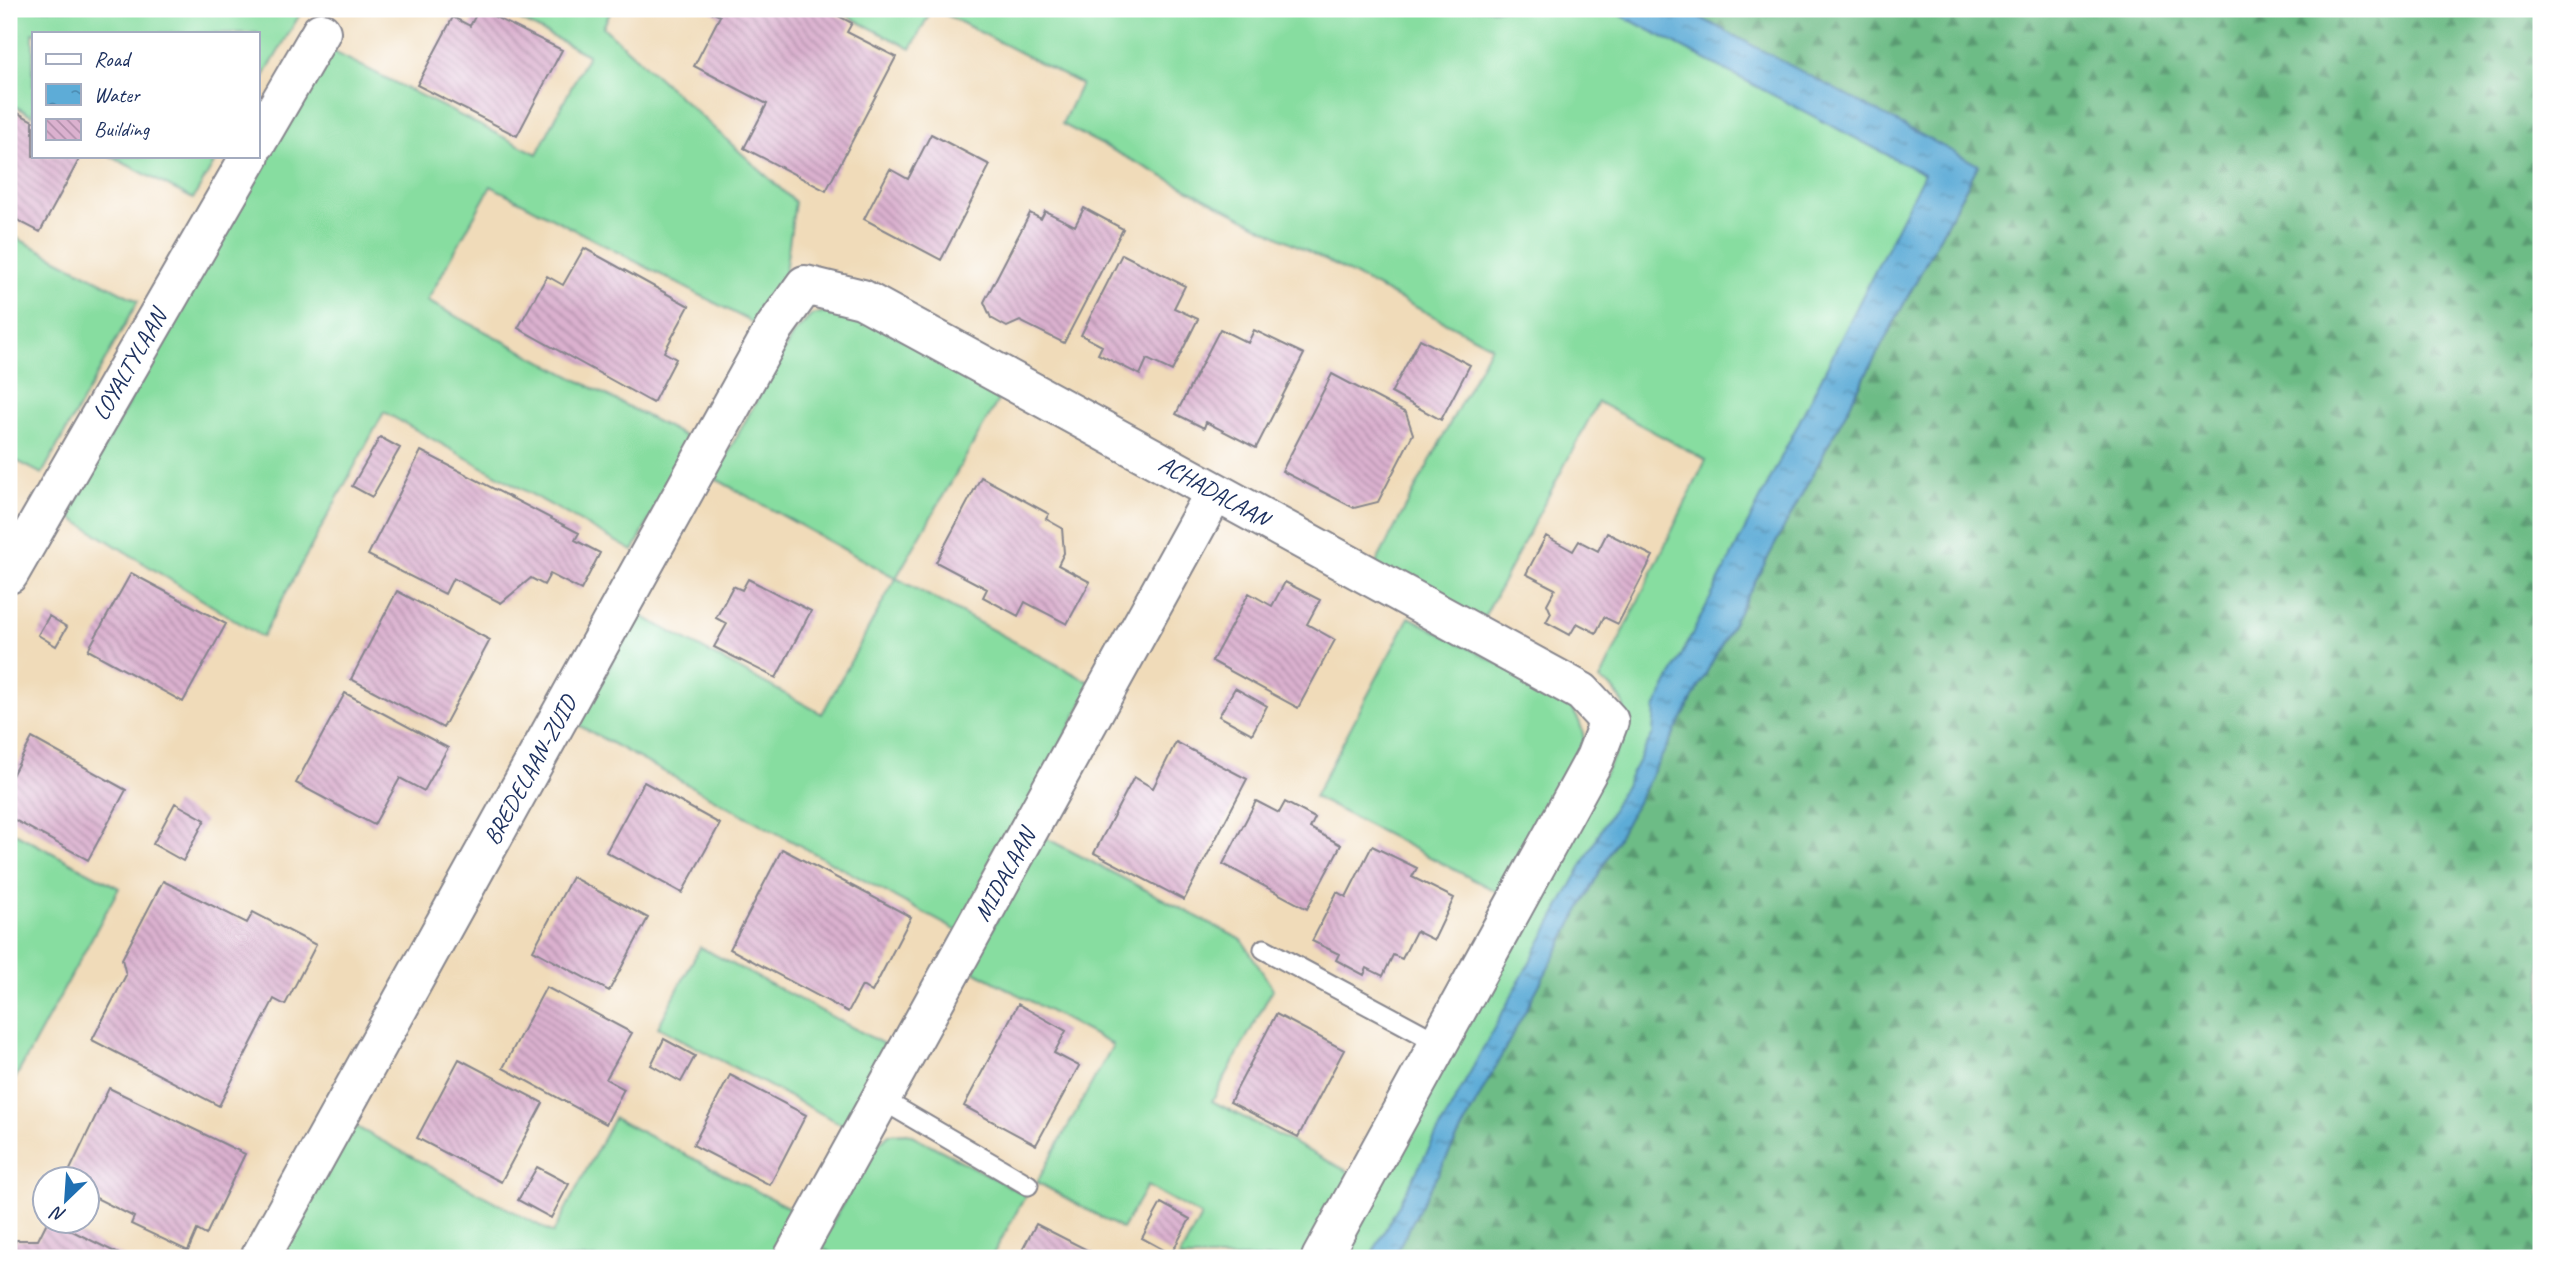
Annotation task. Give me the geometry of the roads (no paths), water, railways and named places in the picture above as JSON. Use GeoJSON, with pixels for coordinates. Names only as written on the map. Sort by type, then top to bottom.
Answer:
{"type":"FeatureCollection","features":[{"type":"Feature","properties":{"kind":"street"},"geometry":{"type":"LineString","coordinates":[[259,139],[321,32]]}},
{"type":"Feature","properties":{"kind":"street","name":"LOYALTYLAAN"},"geometry":{"type":"LineString","coordinates":[[9,574],[249,158]]}},
{"type":"Feature","properties":{"kind":"street","name":"ACHADALAAN"},"geometry":{"type":"LineString","coordinates":[[805,285],[862,299],[1582,692],[1609,721],[1595,758],[1439,1043]]}},
{"type":"Feature","properties":{"kind":"street","name":"BREDELAAN-ZUID"},"geometry":{"type":"LineString","coordinates":[[260,1258],[768,339],[805,285]]}},
{"type":"Feature","properties":{"kind":"street","name":"MIDALAAN"},"geometry":{"type":"LineString","coordinates":[[793,1258],[1215,492]]}},
{"type":"Feature","properties":{"kind":"street"},"geometry":{"type":"LineString","coordinates":[[1321,1258],[1439,1043]]}},
{"type":"Feature","properties":{"kind":"lane"},"geometry":{"type":"LineString","coordinates":[[1264,949],[1439,1043]]}},
{"type":"Feature","properties":{"kind":"lane"},"geometry":{"type":"LineString","coordinates":[[881,1099],[1028,1185]]}},
{"type":"Feature","properties":{"kind":"water"},"geometry":{"type":"Polygon","coordinates":[[[1609,9],[1684,9],[1978,165],[1393,1258],[1370,1258],[1653,734],[1655,708],[1924,174],[1609,9]]]}}]}
